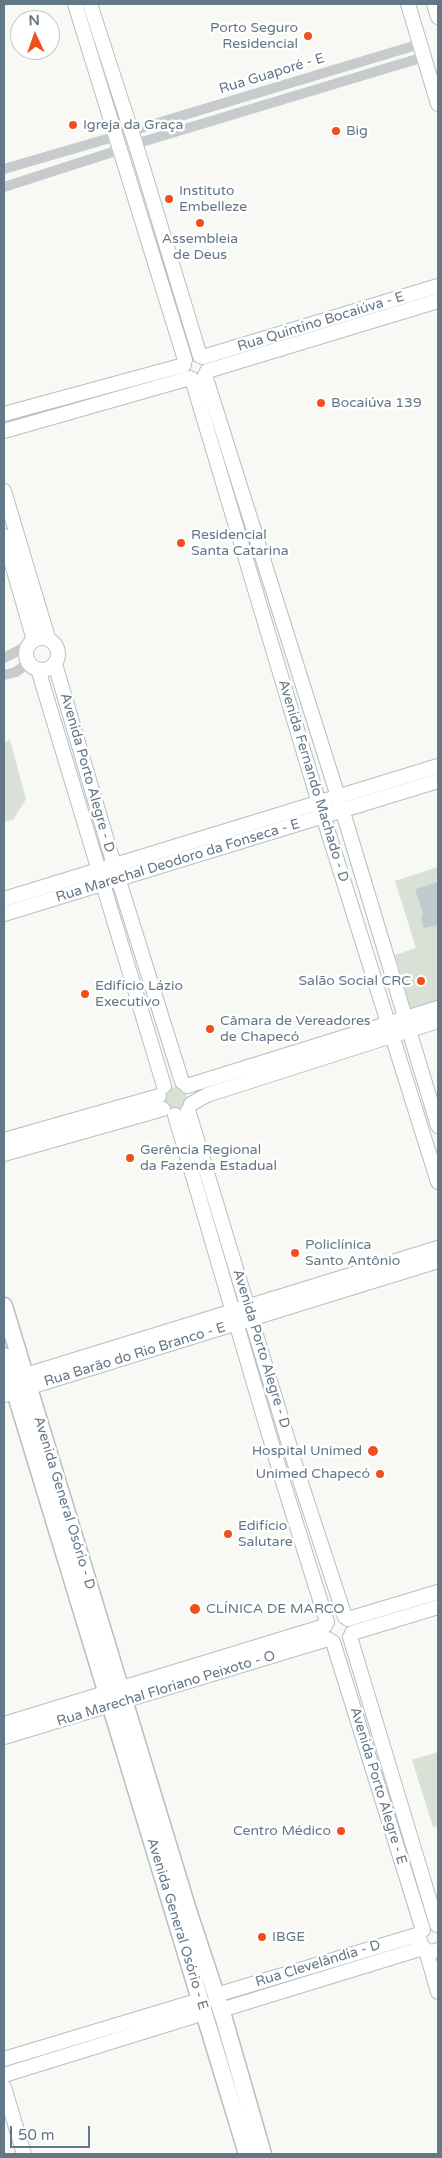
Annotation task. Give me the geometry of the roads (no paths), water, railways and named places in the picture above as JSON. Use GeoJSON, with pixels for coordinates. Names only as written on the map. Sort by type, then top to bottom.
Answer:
{"type":"FeatureCollection","features":[{"type":"Feature","properties":{"kind":"main road","name":"Avenida General Osório - D"},"geometry":{"type":"LineString","coordinates":[[4,1306],[14,1385]]}},
{"type":"Feature","properties":{"kind":"main road","name":"Avenida General Osório - D"},"geometry":{"type":"LineString","coordinates":[[4,1356],[115,1697]]}},
{"type":"Feature","properties":{"kind":"main road","name":"Avenida General Osório - E"},"geometry":{"type":"LineString","coordinates":[[115,1697],[210,2005],[263,2154]]}},
{"type":"Feature","properties":{"kind":"main road","name":"Avenida General Osório - E"},"geometry":{"type":"LineString","coordinates":[[210,2005],[247,2154]]}},
{"type":"Feature","properties":{"kind":"street"},"geometry":{"type":"LineString","coordinates":[[75,4],[122,149],[185,363],[184,372],[198,376],[207,364],[201,357],[90,4]]}},
{"type":"Feature","properties":{"kind":"street"},"geometry":{"type":"LineString","coordinates":[[408,4],[438,104]]}},
{"type":"Feature","properties":{"kind":"street"},"geometry":{"type":"LineString","coordinates":[[434,4],[438,17]]}},
{"type":"Feature","properties":{"kind":"street","name":"Rua Guaporé - E"},"geometry":{"type":"LineString","coordinates":[[133,138],[422,50]]}},
{"type":"Feature","properties":{"kind":"street"},"geometry":{"type":"LineString","coordinates":[[4,169],[117,136]]}},
{"type":"Feature","properties":{"kind":"street"},"geometry":{"type":"LineString","coordinates":[[4,187],[122,149]]}},
{"type":"Feature","properties":{"kind":"street","name":"Rua Quintino Bocaiúva - E"},"geometry":{"type":"LineString","coordinates":[[201,357],[438,286]]}},
{"type":"Feature","properties":{"kind":"street","name":"Rua Quintino Bocaiúva - E"},"geometry":{"type":"LineString","coordinates":[[4,431],[198,376],[438,301]]}},
{"type":"Feature","properties":{"kind":"street"},"geometry":{"type":"LineString","coordinates":[[4,414],[185,363],[192,356],[201,357]]}},
{"type":"Feature","properties":{"kind":"street","name":"Avenida Fernando Machado - D"},"geometry":{"type":"LineString","coordinates":[[198,376],[319,803],[438,1182]]}},
{"type":"Feature","properties":{"kind":"street","name":"Avenida Fernando Machado - D"},"geometry":{"type":"LineString","coordinates":[[198,376],[340,804],[438,1126]]}},
{"type":"Feature","properties":{"kind":"street"},"geometry":{"type":"LineString","coordinates":[[4,490],[48,638],[58,648],[58,657],[55,664],[50,668],[33,666],[4,675]]}},
{"type":"Feature","properties":{"kind":"street"},"geometry":{"type":"LineString","coordinates":[[4,536],[31,642],[26,651],[33,666]]}},
{"type":"Feature","properties":{"kind":"street"},"geometry":{"type":"LineString","coordinates":[[4,658],[31,642],[48,638]]}},
{"type":"Feature","properties":{"kind":"street","name":"Avenida Porto Alegre - D"},"geometry":{"type":"LineString","coordinates":[[55,664],[118,879],[185,1084],[191,1091],[173,1103]]}},
{"type":"Feature","properties":{"kind":"street","name":"Avenida Porto Alegre - D"},"geometry":{"type":"LineString","coordinates":[[33,666],[173,1103],[249,1313],[303,1489],[346,1618]]}},
{"type":"Feature","properties":{"kind":"street","name":"Rua Marechal Deodoro da Fonseca - E"},"geometry":{"type":"LineString","coordinates":[[4,914],[324,817],[340,804],[438,766]]}},
{"type":"Feature","properties":{"kind":"street","name":"Rua Marechal Deodoro da Fonseca - E"},"geometry":{"type":"LineString","coordinates":[[4,899],[319,803],[340,804],[438,781]]}},
{"type":"Feature","properties":{"kind":"street"},"geometry":{"type":"LineString","coordinates":[[173,1103],[175,1081],[185,1084],[360,1038],[406,1024],[438,1008]]}},
{"type":"Feature","properties":{"kind":"street"},"geometry":{"type":"LineString","coordinates":[[406,1024],[438,1021]]}},
{"type":"Feature","properties":{"kind":"street"},"geometry":{"type":"LineString","coordinates":[[4,1148],[208,1095],[360,1038]]}},
{"type":"Feature","properties":{"kind":"street","name":"Avenida Porto Alegre - D"},"geometry":{"type":"LineString","coordinates":[[173,1103],[234,1318],[328,1632]]}},
{"type":"Feature","properties":{"kind":"street","name":"Rua Barão do Rio Branco - E"},"geometry":{"type":"LineString","coordinates":[[14,1385],[234,1318],[438,1248]]}},
{"type":"Feature","properties":{"kind":"street","name":"Rua Barão do Rio Branco - E"},"geometry":{"type":"LineString","coordinates":[[249,1313],[438,1262]]}},
{"type":"Feature","properties":{"kind":"street"},"geometry":{"type":"LineString","coordinates":[[287,1494],[303,1489]]}},
{"type":"Feature","properties":{"kind":"street"},"geometry":{"type":"LineString","coordinates":[[346,1618],[352,1628],[351,1635],[346,1642],[339,1644],[328,1632],[335,1616],[346,1618],[438,1592]]}},
{"type":"Feature","properties":{"kind":"street"},"geometry":{"type":"LineString","coordinates":[[351,1635],[438,1607]]}},
{"type":"Feature","properties":{"kind":"street","name":"Rua Marechal Floriano Peixoto - O"},"geometry":{"type":"LineString","coordinates":[[5,1730],[328,1632]]}},
{"type":"Feature","properties":{"kind":"street","name":"Avenida Porto Alegre - E"},"geometry":{"type":"LineString","coordinates":[[328,1632],[422,1932],[419,1939],[429,1949]]}},
{"type":"Feature","properties":{"kind":"street","name":"Avenida Porto Alegre - E"},"geometry":{"type":"LineString","coordinates":[[351,1635],[410,1843],[438,1926]]}},
{"type":"Feature","properties":{"kind":"street","name":"Rua Clevelândia - D"},"geometry":{"type":"LineString","coordinates":[[4,2074],[102,2044],[422,1932],[428,1926],[438,1926]]}},
{"type":"Feature","properties":{"kind":"street"},"geometry":{"type":"LineString","coordinates":[[429,1949],[438,1992]]}},
{"type":"Feature","properties":{"kind":"street","name":"Rua Clevelândia - D"},"geometry":{"type":"LineString","coordinates":[[4,2060],[98,2031],[210,2005],[429,1949]]}},
{"type":"Feature","properties":{"kind":"street"},"geometry":{"type":"LineString","coordinates":[[98,2031],[102,2044]]}},
{"type":"Feature","properties":{"kind":"street"},"geometry":{"type":"LineString","coordinates":[[4,2087],[24,2154]]}},
{"type":"Feature","properties":{"kind":"place","name":"Porto Seguro Residencial"},"geometry":{"type":"Point","coordinates":[308,36]}},
{"type":"Feature","properties":{"kind":"place","name":"Igreja da Graça"},"geometry":{"type":"Point","coordinates":[73,125]}},
{"type":"Feature","properties":{"kind":"place","name":"Big"},"geometry":{"type":"Point","coordinates":[336,131]}},
{"type":"Feature","properties":{"kind":"place","name":"Instituto Embelleze"},"geometry":{"type":"Point","coordinates":[169,199]}},
{"type":"Feature","properties":{"kind":"place","name":"Assembleia de Deus"},"geometry":{"type":"Point","coordinates":[200,223]}},
{"type":"Feature","properties":{"kind":"place","name":"Bocaiúva 139"},"geometry":{"type":"Point","coordinates":[321,403]}},
{"type":"Feature","properties":{"kind":"place","name":"Residencial Santa Catarina"},"geometry":{"type":"Point","coordinates":[181,543]}},
{"type":"Feature","properties":{"kind":"place","name":"Salão Social CRC"},"geometry":{"type":"Point","coordinates":[421,981]}},
{"type":"Feature","properties":{"kind":"place","name":"Edifício Lázio Executivo"},"geometry":{"type":"Point","coordinates":[85,994]}},
{"type":"Feature","properties":{"kind":"place","name":"Câmara de Vereadores de Chapecó"},"geometry":{"type":"Point","coordinates":[210,1029]}},
{"type":"Feature","properties":{"kind":"place","name":"Gerência Regional da Fazenda Estadual"},"geometry":{"type":"Point","coordinates":[130,1158]}},
{"type":"Feature","properties":{"kind":"place","name":"Policlínica Santo Antônio"},"geometry":{"type":"Point","coordinates":[295,1253]}},
{"type":"Feature","properties":{"kind":"place","name":"Hospital Unimed"},"geometry":{"type":"Point","coordinates":[373,1451]}},
{"type":"Feature","properties":{"kind":"place","name":"Unimed Chapecó"},"geometry":{"type":"Point","coordinates":[380,1474]}},
{"type":"Feature","properties":{"kind":"place","name":"Edifício Salutare"},"geometry":{"type":"Point","coordinates":[228,1534]}},
{"type":"Feature","properties":{"kind":"place","name":"CLÍNICA DE MARCO"},"geometry":{"type":"Point","coordinates":[195,1609]}},
{"type":"Feature","properties":{"kind":"place","name":"Centro Médico"},"geometry":{"type":"Point","coordinates":[341,1831]}},
{"type":"Feature","properties":{"kind":"place","name":"IBGE"},"geometry":{"type":"Point","coordinates":[262,1937]}}]}
